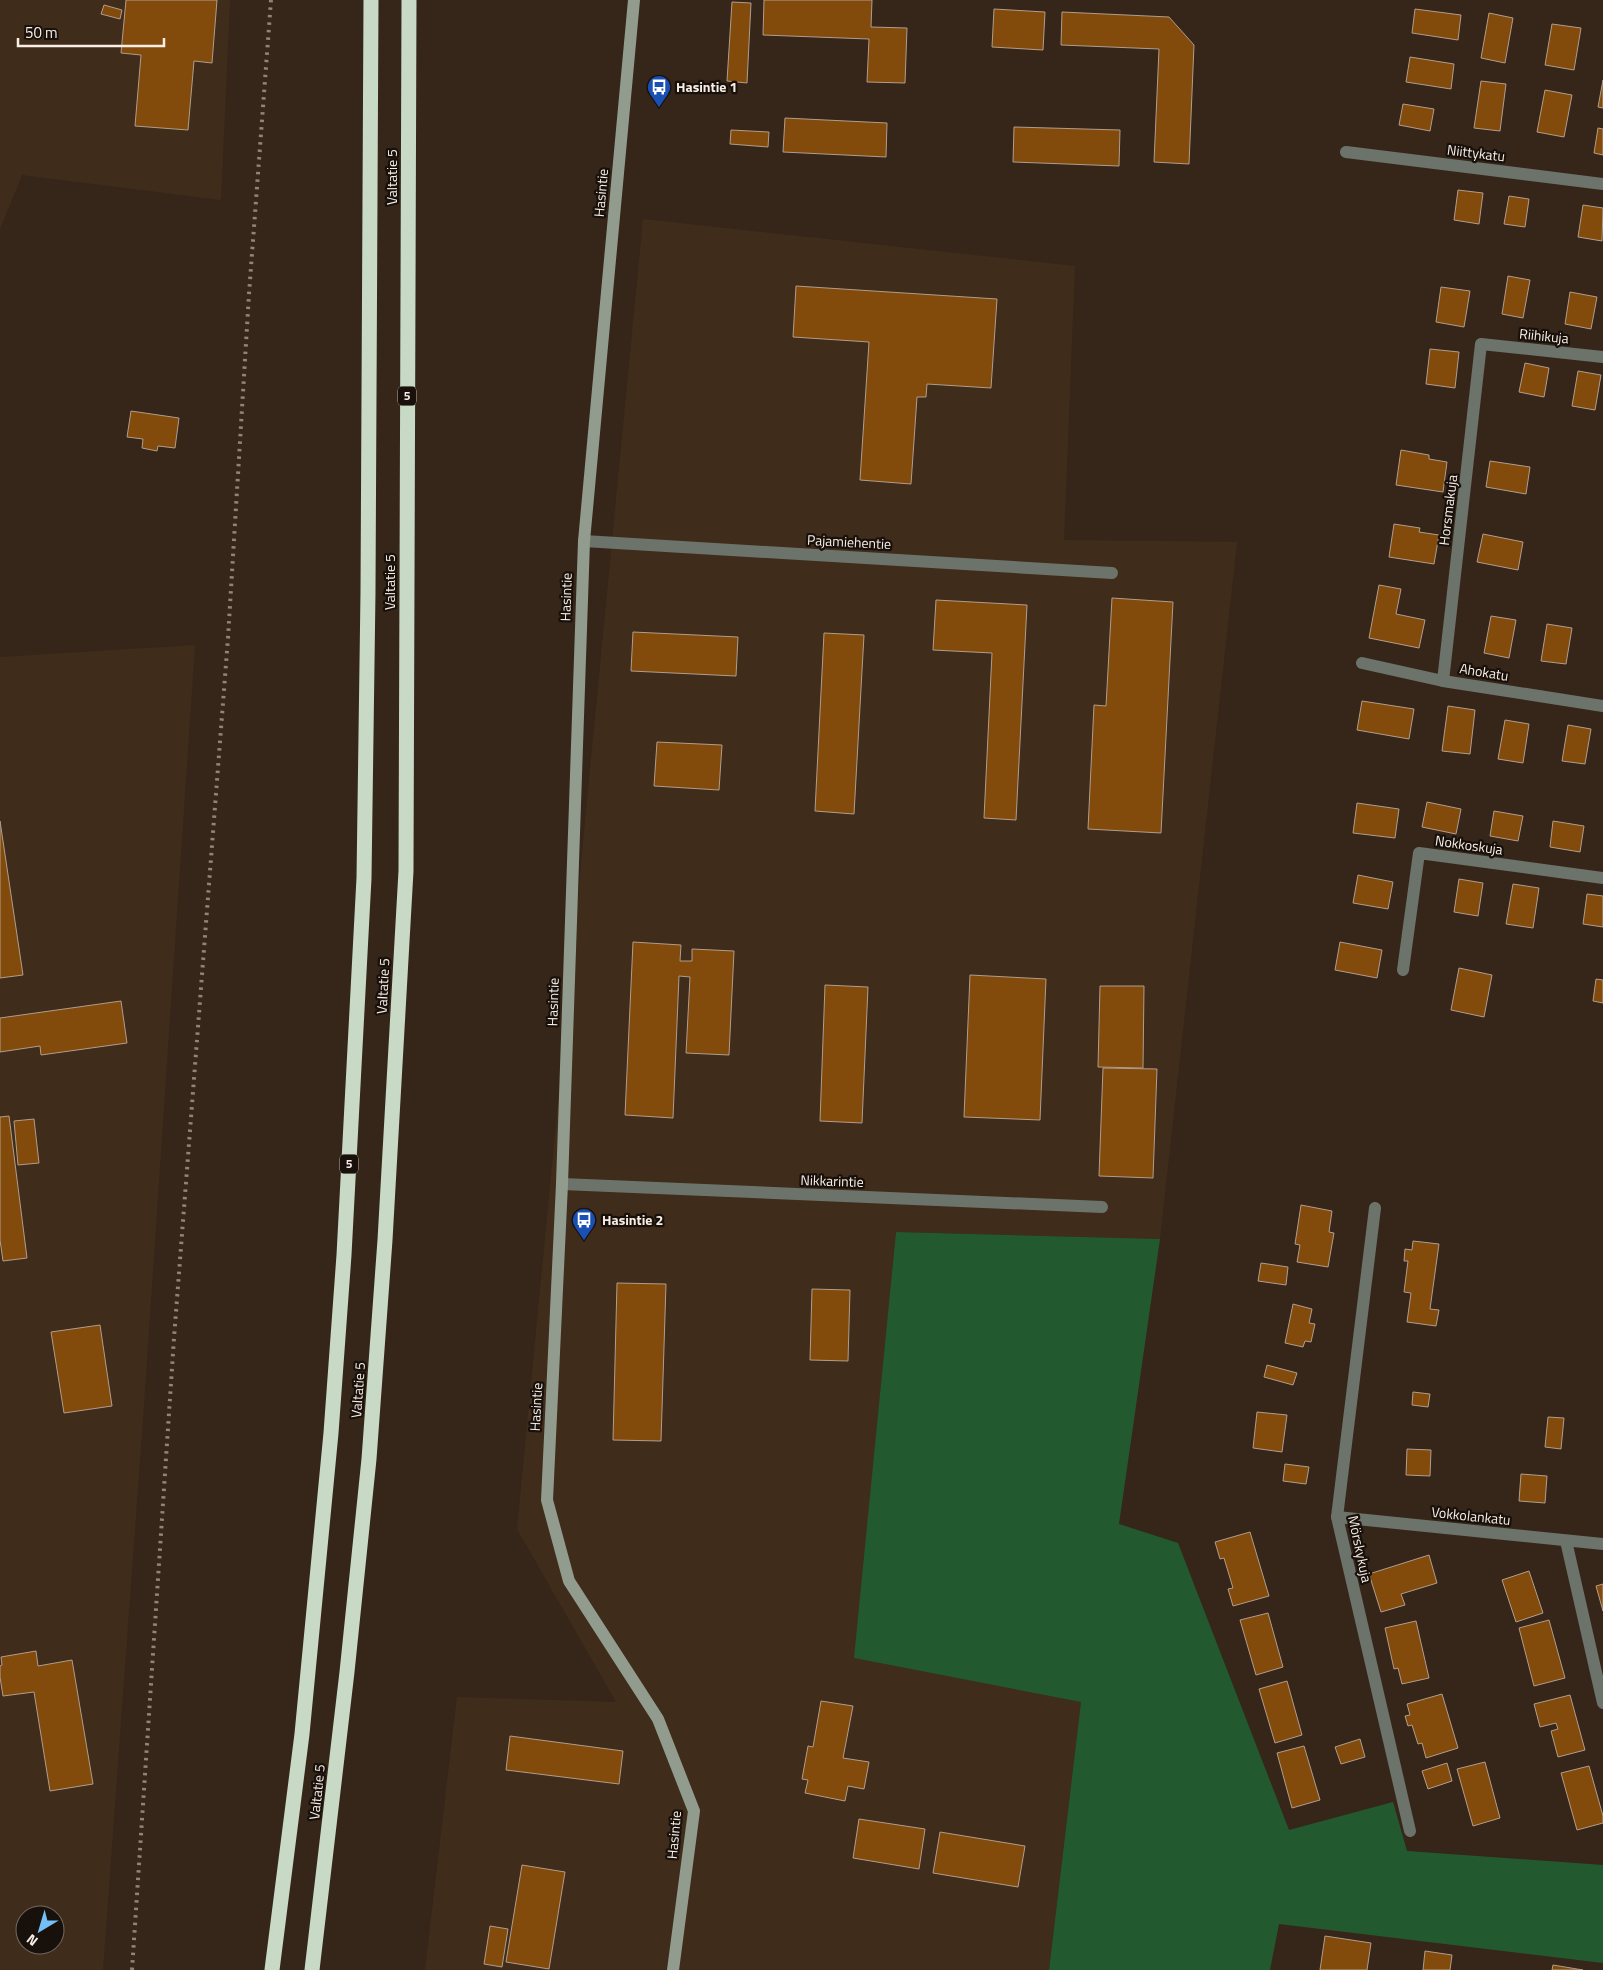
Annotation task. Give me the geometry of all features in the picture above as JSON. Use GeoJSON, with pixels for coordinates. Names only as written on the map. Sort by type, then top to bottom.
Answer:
{"type":"FeatureCollection","features":[{"type":"Feature","properties":{"kind":"highway","name":"Valtatie 5"},"geometry":{"type":"LineString","coordinates":[[272,1970],[302,1734],[331,1433],[344,1255],[364,878],[368,592],[371,0]]}},
{"type":"Feature","properties":{"kind":"highway","name":"Valtatie 5"},"geometry":{"type":"LineString","coordinates":[[312,1970],[332,1809],[369,1459],[385,1240],[406,870],[409,0]]}},
{"type":"Feature","properties":{"kind":"street","name":"Hasintie"},"geometry":{"type":"LineString","coordinates":[[634,0],[584,542],[562,1184],[547,1500],[569,1581],[658,1719],[694,1811],[673,1970]]}},
{"type":"Feature","properties":{"kind":"street","name":"Niittykatu"},"geometry":{"type":"LineString","coordinates":[[1346,152],[1603,184]]}},
{"type":"Feature","properties":{"kind":"street","name":"Riihikuja"},"geometry":{"type":"LineString","coordinates":[[1481,344],[1603,357]]}},
{"type":"Feature","properties":{"kind":"street","name":"Horsmakuja"},"geometry":{"type":"LineString","coordinates":[[1443,680],[1481,344]]}},
{"type":"Feature","properties":{"kind":"street","name":"Pajamiehentie"},"geometry":{"type":"LineString","coordinates":[[584,542],[1112,573]]}},
{"type":"Feature","properties":{"kind":"street","name":"Ahokatu"},"geometry":{"type":"LineString","coordinates":[[1362,663],[1443,680],[1603,706]]}},
{"type":"Feature","properties":{"kind":"street","name":"Nokkoskuja"},"geometry":{"type":"LineString","coordinates":[[1403,970],[1419,853],[1603,878]]}},
{"type":"Feature","properties":{"kind":"street","name":"Nikkarintie"},"geometry":{"type":"LineString","coordinates":[[562,1184],[1102,1207]]}},
{"type":"Feature","properties":{"kind":"street","name":"Mörskykuja"},"geometry":{"type":"LineString","coordinates":[[1375,1208],[1337,1517],[1410,1831]]}},
{"type":"Feature","properties":{"kind":"street","name":"Vokkolankatu"},"geometry":{"type":"LineString","coordinates":[[1337,1517],[1603,1544]]}},
{"type":"Feature","properties":{"kind":"street"},"geometry":{"type":"LineString","coordinates":[[1566,1541],[1603,1703]]}},
{"type":"Feature","properties":{"kind":"shaded area"},"geometry":{"type":"Polygon","coordinates":[[[0,0],[230,0],[221,200],[22,175],[0,229],[0,0]]]}},
{"type":"Feature","properties":{"kind":"shaded area"},"geometry":{"type":"Polygon","coordinates":[[[643,219],[1075,266],[1064,540],[1237,542],[1160,1239],[896,1232],[855,1658],[1081,1702],[1049,1970],[425,1970],[457,1697],[616,1702],[517,1529],[643,219]]]}},
{"type":"Feature","properties":{"kind":"shaded area"},"geometry":{"type":"Polygon","coordinates":[[[195,645],[144,1405],[103,1970],[0,1970],[0,657],[195,645]]]}},
{"type":"Feature","properties":{"kind":"green space"},"geometry":{"type":"Polygon","coordinates":[[[896,1232],[1160,1239],[1119,1524],[1178,1543],[1289,1830],[1393,1802],[1407,1851],[1603,1865],[1603,1963],[1279,1924],[1270,1970],[1049,1970],[1081,1702],[854,1658],[896,1232]]]}},
{"type":"Feature","properties":{"kind":"building"},"geometry":{"type":"Polygon","coordinates":[[[126,0],[217,0],[212,63],[194,61],[188,130],[135,126],[141,55],[121,53],[126,0]]]}},
{"type":"Feature","properties":{"kind":"building"},"geometry":{"type":"Polygon","coordinates":[[[764,0],[872,0],[871,27],[907,28],[905,83],[867,82],[869,39],[763,35],[764,0]]]}},
{"type":"Feature","properties":{"kind":"building"},"geometry":{"type":"Polygon","coordinates":[[[732,2],[751,3],[747,83],[727,81],[732,2]]]}},
{"type":"Feature","properties":{"kind":"building"},"geometry":{"type":"Polygon","coordinates":[[[104,5],[122,10],[120,19],[101,14],[104,5]]]}},
{"type":"Feature","properties":{"kind":"building"},"geometry":{"type":"Polygon","coordinates":[[[994,9],[1045,12],[1043,50],[992,47],[994,9]]]}},
{"type":"Feature","properties":{"kind":"building"},"geometry":{"type":"Polygon","coordinates":[[[1415,9],[1461,15],[1458,40],[1412,33],[1415,9]]]}},
{"type":"Feature","properties":{"kind":"building"},"geometry":{"type":"Polygon","coordinates":[[[1062,12],[1169,17],[1194,45],[1189,164],[1154,162],[1159,49],[1061,45],[1062,12]]]}},
{"type":"Feature","properties":{"kind":"building"},"geometry":{"type":"Polygon","coordinates":[[[1489,13],[1513,18],[1505,63],[1481,58],[1489,13]]]}},
{"type":"Feature","properties":{"kind":"building"},"geometry":{"type":"Polygon","coordinates":[[[1552,24],[1581,28],[1574,70],[1545,65],[1552,24]]]}},
{"type":"Feature","properties":{"kind":"building"},"geometry":{"type":"Polygon","coordinates":[[[1410,57],[1454,64],[1451,89],[1406,82],[1410,57]]]}},
{"type":"Feature","properties":{"kind":"building"},"geometry":{"type":"Polygon","coordinates":[[[1603,80],[1603,108],[1598,107],[1603,80]]]}},
{"type":"Feature","properties":{"kind":"building"},"geometry":{"type":"Polygon","coordinates":[[[1481,81],[1506,84],[1500,131],[1474,128],[1481,81]]]}},
{"type":"Feature","properties":{"kind":"building"},"geometry":{"type":"Polygon","coordinates":[[[1545,90],[1572,95],[1564,137],[1537,132],[1545,90]]]}},
{"type":"Feature","properties":{"kind":"building"},"geometry":{"type":"Polygon","coordinates":[[[1403,104],[1434,109],[1430,131],[1399,125],[1403,104]]]}},
{"type":"Feature","properties":{"kind":"building"},"geometry":{"type":"Polygon","coordinates":[[[785,118],[887,123],[886,157],[783,152],[785,118]]]}},
{"type":"Feature","properties":{"kind":"building"},"geometry":{"type":"Polygon","coordinates":[[[1014,127],[1120,130],[1119,166],[1013,162],[1014,127]]]}},
{"type":"Feature","properties":{"kind":"building"},"geometry":{"type":"Polygon","coordinates":[[[1598,128],[1603,129],[1603,155],[1594,153],[1598,128]]]}},
{"type":"Feature","properties":{"kind":"building"},"geometry":{"type":"Polygon","coordinates":[[[731,130],[769,132],[768,147],[730,144],[731,130]]]}},
{"type":"Feature","properties":{"kind":"building"},"geometry":{"type":"Polygon","coordinates":[[[1458,190],[1483,193],[1479,224],[1454,220],[1458,190]]]}},
{"type":"Feature","properties":{"kind":"building"},"geometry":{"type":"Polygon","coordinates":[[[1509,196],[1529,199],[1525,227],[1504,224],[1509,196]]]}},
{"type":"Feature","properties":{"kind":"building"},"geometry":{"type":"Polygon","coordinates":[[[1583,205],[1603,208],[1602,241],[1578,237],[1583,205]]]}},
{"type":"Feature","properties":{"kind":"building"},"geometry":{"type":"Polygon","coordinates":[[[1508,276],[1530,280],[1523,318],[1502,314],[1508,276]]]}},
{"type":"Feature","properties":{"kind":"building"},"geometry":{"type":"Polygon","coordinates":[[[796,286],[997,299],[991,388],[927,384],[926,397],[917,397],[911,484],[860,480],[869,342],[793,337],[796,286]]]}},
{"type":"Feature","properties":{"kind":"building"},"geometry":{"type":"Polygon","coordinates":[[[1441,287],[1470,291],[1464,327],[1436,322],[1441,287]]]}},
{"type":"Feature","properties":{"kind":"building"},"geometry":{"type":"Polygon","coordinates":[[[1570,292],[1597,297],[1591,329],[1565,324],[1570,292]]]}},
{"type":"Feature","properties":{"kind":"building"},"geometry":{"type":"Polygon","coordinates":[[[1430,349],[1459,352],[1455,388],[1426,384],[1430,349]]]}},
{"type":"Feature","properties":{"kind":"building"},"geometry":{"type":"Polygon","coordinates":[[[1525,363],[1549,368],[1544,397],[1519,392],[1525,363]]]}},
{"type":"Feature","properties":{"kind":"building"},"geometry":{"type":"Polygon","coordinates":[[[1578,371],[1601,375],[1595,410],[1572,406],[1578,371]]]}},
{"type":"Feature","properties":{"kind":"building"},"geometry":{"type":"Polygon","coordinates":[[[131,411],[179,418],[175,448],[158,446],[157,451],[142,448],[143,439],[127,437],[131,411]]]}},
{"type":"Feature","properties":{"kind":"building"},"geometry":{"type":"Polygon","coordinates":[[[1401,450],[1429,455],[1429,459],[1447,462],[1443,492],[1396,485],[1401,450]]]}},
{"type":"Feature","properties":{"kind":"building"},"geometry":{"type":"Polygon","coordinates":[[[1490,461],[1530,467],[1526,494],[1486,487],[1490,461]]]}},
{"type":"Feature","properties":{"kind":"building"},"geometry":{"type":"Polygon","coordinates":[[[1394,524],[1420,528],[1419,532],[1439,535],[1434,564],[1389,557],[1394,524]]]}},
{"type":"Feature","properties":{"kind":"building"},"geometry":{"type":"Polygon","coordinates":[[[1483,534],[1523,542],[1518,570],[1477,562],[1483,534]]]}},
{"type":"Feature","properties":{"kind":"building"},"geometry":{"type":"Polygon","coordinates":[[[1379,585],[1401,589],[1396,614],[1425,620],[1419,648],[1369,638],[1379,585]]]}},
{"type":"Feature","properties":{"kind":"building"},"geometry":{"type":"Polygon","coordinates":[[[1112,598],[1173,602],[1161,833],[1088,829],[1094,705],[1106,706],[1112,598]]]}},
{"type":"Feature","properties":{"kind":"building"},"geometry":{"type":"Polygon","coordinates":[[[936,600],[1027,605],[1016,820],[984,818],[992,653],[933,650],[936,600]]]}},
{"type":"Feature","properties":{"kind":"building"},"geometry":{"type":"Polygon","coordinates":[[[1491,616],[1516,620],[1509,658],[1484,653],[1491,616]]]}},
{"type":"Feature","properties":{"kind":"building"},"geometry":{"type":"Polygon","coordinates":[[[1547,624],[1572,628],[1566,664],[1541,661],[1547,624]]]}},
{"type":"Feature","properties":{"kind":"building"},"geometry":{"type":"Polygon","coordinates":[[[633,632],[738,637],[736,676],[631,671],[633,632]]]}},
{"type":"Feature","properties":{"kind":"building"},"geometry":{"type":"Polygon","coordinates":[[[824,633],[864,635],[854,814],[815,811],[824,633]]]}},
{"type":"Feature","properties":{"kind":"building"},"geometry":{"type":"Polygon","coordinates":[[[1362,701],[1414,709],[1409,739],[1357,730],[1362,701]]]}},
{"type":"Feature","properties":{"kind":"building"},"geometry":{"type":"Polygon","coordinates":[[[1448,706],[1475,710],[1470,754],[1442,751],[1448,706]]]}},
{"type":"Feature","properties":{"kind":"building"},"geometry":{"type":"Polygon","coordinates":[[[1505,720],[1529,724],[1523,763],[1498,759],[1505,720]]]}},
{"type":"Feature","properties":{"kind":"building"},"geometry":{"type":"Polygon","coordinates":[[[1568,725],[1591,729],[1585,764],[1562,761],[1568,725]]]}},
{"type":"Feature","properties":{"kind":"building"},"geometry":{"type":"Polygon","coordinates":[[[657,742],[722,745],[719,790],[654,786],[657,742]]]}},
{"type":"Feature","properties":{"kind":"building"},"geometry":{"type":"Polygon","coordinates":[[[1427,802],[1461,809],[1456,834],[1422,827],[1427,802]]]}},
{"type":"Feature","properties":{"kind":"building"},"geometry":{"type":"Polygon","coordinates":[[[1357,803],[1399,809],[1395,838],[1353,833],[1357,803]]]}},
{"type":"Feature","properties":{"kind":"building"},"geometry":{"type":"Polygon","coordinates":[[[1494,811],[1523,816],[1518,841],[1490,836],[1494,811]]]}},
{"type":"Feature","properties":{"kind":"building"},"geometry":{"type":"Polygon","coordinates":[[[0,821],[23,975],[0,978],[0,821]]]}},
{"type":"Feature","properties":{"kind":"building"},"geometry":{"type":"Polygon","coordinates":[[[1553,821],[1584,826],[1580,852],[1550,847],[1553,821]]]}},
{"type":"Feature","properties":{"kind":"building"},"geometry":{"type":"Polygon","coordinates":[[[1358,875],[1393,882],[1388,909],[1353,903],[1358,875]]]}},
{"type":"Feature","properties":{"kind":"building"},"geometry":{"type":"Polygon","coordinates":[[[1459,879],[1483,883],[1478,916],[1454,912],[1459,879]]]}},
{"type":"Feature","properties":{"kind":"building"},"geometry":{"type":"Polygon","coordinates":[[[1513,884],[1539,888],[1533,928],[1506,924],[1513,884]]]}},
{"type":"Feature","properties":{"kind":"building"},"geometry":{"type":"Polygon","coordinates":[[[1587,894],[1603,896],[1603,927],[1583,924],[1587,894]]]}},
{"type":"Feature","properties":{"kind":"building"},"geometry":{"type":"Polygon","coordinates":[[[633,942],[681,945],[680,961],[692,961],[692,949],[734,951],[729,1055],[686,1053],[690,977],[679,976],[673,1118],[625,1115],[633,942]]]}},
{"type":"Feature","properties":{"kind":"building"},"geometry":{"type":"Polygon","coordinates":[[[1340,942],[1382,950],[1377,978],[1335,970],[1340,942]]]}},
{"type":"Feature","properties":{"kind":"building"},"geometry":{"type":"Polygon","coordinates":[[[1459,968],[1492,975],[1484,1017],[1451,1010],[1459,968]]]}},
{"type":"Feature","properties":{"kind":"building"},"geometry":{"type":"Polygon","coordinates":[[[970,975],[1046,979],[1040,1120],[964,1117],[970,975]]]}},
{"type":"Feature","properties":{"kind":"building"},"geometry":{"type":"Polygon","coordinates":[[[1596,979],[1603,980],[1603,1003],[1593,1001],[1596,979]]]}},
{"type":"Feature","properties":{"kind":"building"},"geometry":{"type":"Polygon","coordinates":[[[825,985],[868,987],[862,1123],[820,1121],[825,985]]]}},
{"type":"Feature","properties":{"kind":"building"},"geometry":{"type":"Polygon","coordinates":[[[1100,986],[1144,986],[1143,1068],[1098,1067],[1100,986]]]}},
{"type":"Feature","properties":{"kind":"building"},"geometry":{"type":"Polygon","coordinates":[[[121,1001],[127,1043],[41,1055],[40,1046],[0,1052],[0,1018],[121,1001]]]}},
{"type":"Feature","properties":{"kind":"building"},"geometry":{"type":"Polygon","coordinates":[[[1103,1068],[1157,1069],[1153,1178],[1099,1176],[1103,1068]]]}},
{"type":"Feature","properties":{"kind":"building"},"geometry":{"type":"Polygon","coordinates":[[[9,1116],[27,1258],[3,1261],[0,1240],[0,1117],[9,1116]]]}},
{"type":"Feature","properties":{"kind":"building"},"geometry":{"type":"Polygon","coordinates":[[[34,1119],[39,1163],[18,1165],[14,1121],[34,1119]]]}},
{"type":"Feature","properties":{"kind":"building"},"geometry":{"type":"Polygon","coordinates":[[[1301,1205],[1332,1211],[1329,1232],[1334,1233],[1328,1267],[1297,1262],[1300,1245],[1295,1244],[1301,1205]]]}},
{"type":"Feature","properties":{"kind":"building"},"geometry":{"type":"Polygon","coordinates":[[[1413,1241],[1439,1244],[1430,1309],[1439,1310],[1436,1326],[1407,1322],[1411,1293],[1404,1292],[1408,1261],[1404,1261],[1405,1249],[1412,1250],[1413,1241]]]}},
{"type":"Feature","properties":{"kind":"building"},"geometry":{"type":"Polygon","coordinates":[[[1261,1263],[1288,1267],[1286,1285],[1258,1281],[1261,1263]]]}},
{"type":"Feature","properties":{"kind":"building"},"geometry":{"type":"Polygon","coordinates":[[[617,1283],[666,1284],[661,1441],[613,1440],[617,1283]]]}},
{"type":"Feature","properties":{"kind":"building"},"geometry":{"type":"Polygon","coordinates":[[[812,1289],[850,1290],[848,1361],[810,1360],[812,1289]]]}},
{"type":"Feature","properties":{"kind":"building"},"geometry":{"type":"Polygon","coordinates":[[[1293,1304],[1312,1309],[1309,1323],[1315,1324],[1311,1342],[1305,1341],[1303,1347],[1285,1343],[1293,1304]]]}},
{"type":"Feature","properties":{"kind":"building"},"geometry":{"type":"Polygon","coordinates":[[[100,1325],[112,1406],[64,1413],[51,1332],[100,1325]]]}},
{"type":"Feature","properties":{"kind":"building"},"geometry":{"type":"Polygon","coordinates":[[[1267,1365],[1297,1373],[1293,1385],[1264,1377],[1267,1365]]]}},
{"type":"Feature","properties":{"kind":"building"},"geometry":{"type":"Polygon","coordinates":[[[1413,1392],[1430,1394],[1428,1407],[1412,1405],[1413,1392]]]}},
{"type":"Feature","properties":{"kind":"building"},"geometry":{"type":"Polygon","coordinates":[[[1257,1412],[1287,1415],[1282,1452],[1253,1448],[1257,1412]]]}},
{"type":"Feature","properties":{"kind":"building"},"geometry":{"type":"Polygon","coordinates":[[[1548,1417],[1564,1418],[1561,1449],[1545,1447],[1548,1417]]]}},
{"type":"Feature","properties":{"kind":"building"},"geometry":{"type":"Polygon","coordinates":[[[1407,1449],[1431,1450],[1430,1476],[1406,1475],[1407,1449]]]}},
{"type":"Feature","properties":{"kind":"building"},"geometry":{"type":"Polygon","coordinates":[[[1285,1464],[1309,1467],[1306,1484],[1283,1481],[1285,1464]]]}},
{"type":"Feature","properties":{"kind":"building"},"geometry":{"type":"Polygon","coordinates":[[[1521,1474],[1547,1476],[1545,1503],[1519,1501],[1521,1474]]]}},
{"type":"Feature","properties":{"kind":"building"},"geometry":{"type":"Polygon","coordinates":[[[1250,1532],[1269,1596],[1233,1606],[1228,1589],[1233,1588],[1224,1558],[1220,1559],[1215,1542],[1250,1532]]]}},
{"type":"Feature","properties":{"kind":"building"},"geometry":{"type":"Polygon","coordinates":[[[1429,1555],[1437,1583],[1401,1594],[1405,1605],[1381,1612],[1369,1574],[1429,1555]]]}},
{"type":"Feature","properties":{"kind":"building"},"geometry":{"type":"Polygon","coordinates":[[[1529,1571],[1543,1613],[1516,1622],[1502,1580],[1529,1571]]]}},
{"type":"Feature","properties":{"kind":"building"},"geometry":{"type":"Polygon","coordinates":[[[1603,1584],[1603,1611],[1596,1586],[1603,1584]]]}},
{"type":"Feature","properties":{"kind":"building"},"geometry":{"type":"Polygon","coordinates":[[[1268,1613],[1283,1667],[1256,1675],[1240,1620],[1268,1613]]]}},
{"type":"Feature","properties":{"kind":"building"},"geometry":{"type":"Polygon","coordinates":[[[1549,1620],[1565,1678],[1534,1686],[1519,1628],[1549,1620]]]}},
{"type":"Feature","properties":{"kind":"building"},"geometry":{"type":"Polygon","coordinates":[[[1416,1621],[1429,1678],[1402,1684],[1398,1668],[1394,1669],[1385,1628],[1416,1621]]]}},
{"type":"Feature","properties":{"kind":"building"},"geometry":{"type":"Polygon","coordinates":[[[36,1651],[38,1666],[72,1660],[93,1784],[50,1791],[34,1692],[3,1696],[0,1677],[1,1657],[36,1651]]]}},
{"type":"Feature","properties":{"kind":"building"},"geometry":{"type":"Polygon","coordinates":[[[1287,1681],[1302,1735],[1275,1743],[1259,1689],[1287,1681]]]}},
{"type":"Feature","properties":{"kind":"building"},"geometry":{"type":"Polygon","coordinates":[[[1442,1694],[1458,1748],[1426,1758],[1422,1743],[1418,1744],[1412,1725],[1408,1726],[1405,1716],[1410,1715],[1407,1704],[1442,1694]]]}},
{"type":"Feature","properties":{"kind":"building"},"geometry":{"type":"Polygon","coordinates":[[[1570,1695],[1585,1750],[1558,1757],[1551,1731],[1558,1729],[1556,1723],[1540,1727],[1534,1704],[1570,1695]]]}},
{"type":"Feature","properties":{"kind":"building"},"geometry":{"type":"Polygon","coordinates":[[[821,1701],[853,1706],[843,1758],[869,1762],[864,1789],[848,1786],[845,1801],[805,1793],[808,1780],[802,1779],[808,1746],[813,1747],[821,1701]]]}},
{"type":"Feature","properties":{"kind":"building"},"geometry":{"type":"Polygon","coordinates":[[[510,1736],[623,1751],[619,1784],[506,1770],[510,1736]]]}},
{"type":"Feature","properties":{"kind":"building"},"geometry":{"type":"Polygon","coordinates":[[[1360,1739],[1365,1757],[1341,1764],[1335,1747],[1360,1739]]]}},
{"type":"Feature","properties":{"kind":"building"},"geometry":{"type":"Polygon","coordinates":[[[1304,1746],[1320,1800],[1292,1808],[1277,1753],[1304,1746]]]}},
{"type":"Feature","properties":{"kind":"building"},"geometry":{"type":"Polygon","coordinates":[[[1485,1762],[1500,1818],[1473,1826],[1457,1769],[1485,1762]]]}},
{"type":"Feature","properties":{"kind":"building"},"geometry":{"type":"Polygon","coordinates":[[[1447,1763],[1452,1781],[1428,1789],[1422,1771],[1447,1763]]]}},
{"type":"Feature","properties":{"kind":"building"},"geometry":{"type":"Polygon","coordinates":[[[1589,1766],[1603,1816],[1603,1823],[1577,1830],[1561,1773],[1589,1766]]]}},
{"type":"Feature","properties":{"kind":"building"},"geometry":{"type":"Polygon","coordinates":[[[859,1819],[925,1829],[919,1869],[853,1858],[859,1819]]]}},
{"type":"Feature","properties":{"kind":"building"},"geometry":{"type":"Polygon","coordinates":[[[940,1832],[1025,1846],[1018,1887],[933,1873],[940,1832]]]}},
{"type":"Feature","properties":{"kind":"building"},"geometry":{"type":"Polygon","coordinates":[[[522,1865],[565,1872],[549,1969],[506,1962],[522,1865]]]}},
{"type":"Feature","properties":{"kind":"building"},"geometry":{"type":"Polygon","coordinates":[[[490,1926],[508,1929],[502,1967],[484,1964],[490,1926]]]}},
{"type":"Feature","properties":{"kind":"building"},"geometry":{"type":"Polygon","coordinates":[[[1325,1936],[1371,1943],[1367,1970],[1320,1970],[1325,1936]]]}},
{"type":"Feature","properties":{"kind":"building"},"geometry":{"type":"Polygon","coordinates":[[[1425,1951],[1452,1955],[1450,1970],[1423,1970],[1425,1951]]]}},
{"type":"Feature","properties":{"kind":"building"},"geometry":{"type":"Polygon","coordinates":[[[1553,1965],[1583,1970],[1552,1970],[1553,1965]]]}},
{"type":"Feature","properties":{"kind":"railway"},"geometry":{"type":"LineString","coordinates":[[132,1970],[174,1338],[228,638],[249,294],[271,0]]}},
{"type":"Feature","properties":{"kind":"place","name":"Hasintie 1"},"geometry":{"type":"Point","coordinates":[659,108]}},
{"type":"Feature","properties":{"kind":"place","name":"Hasintie 2"},"geometry":{"type":"Point","coordinates":[584,1241]}}]}
